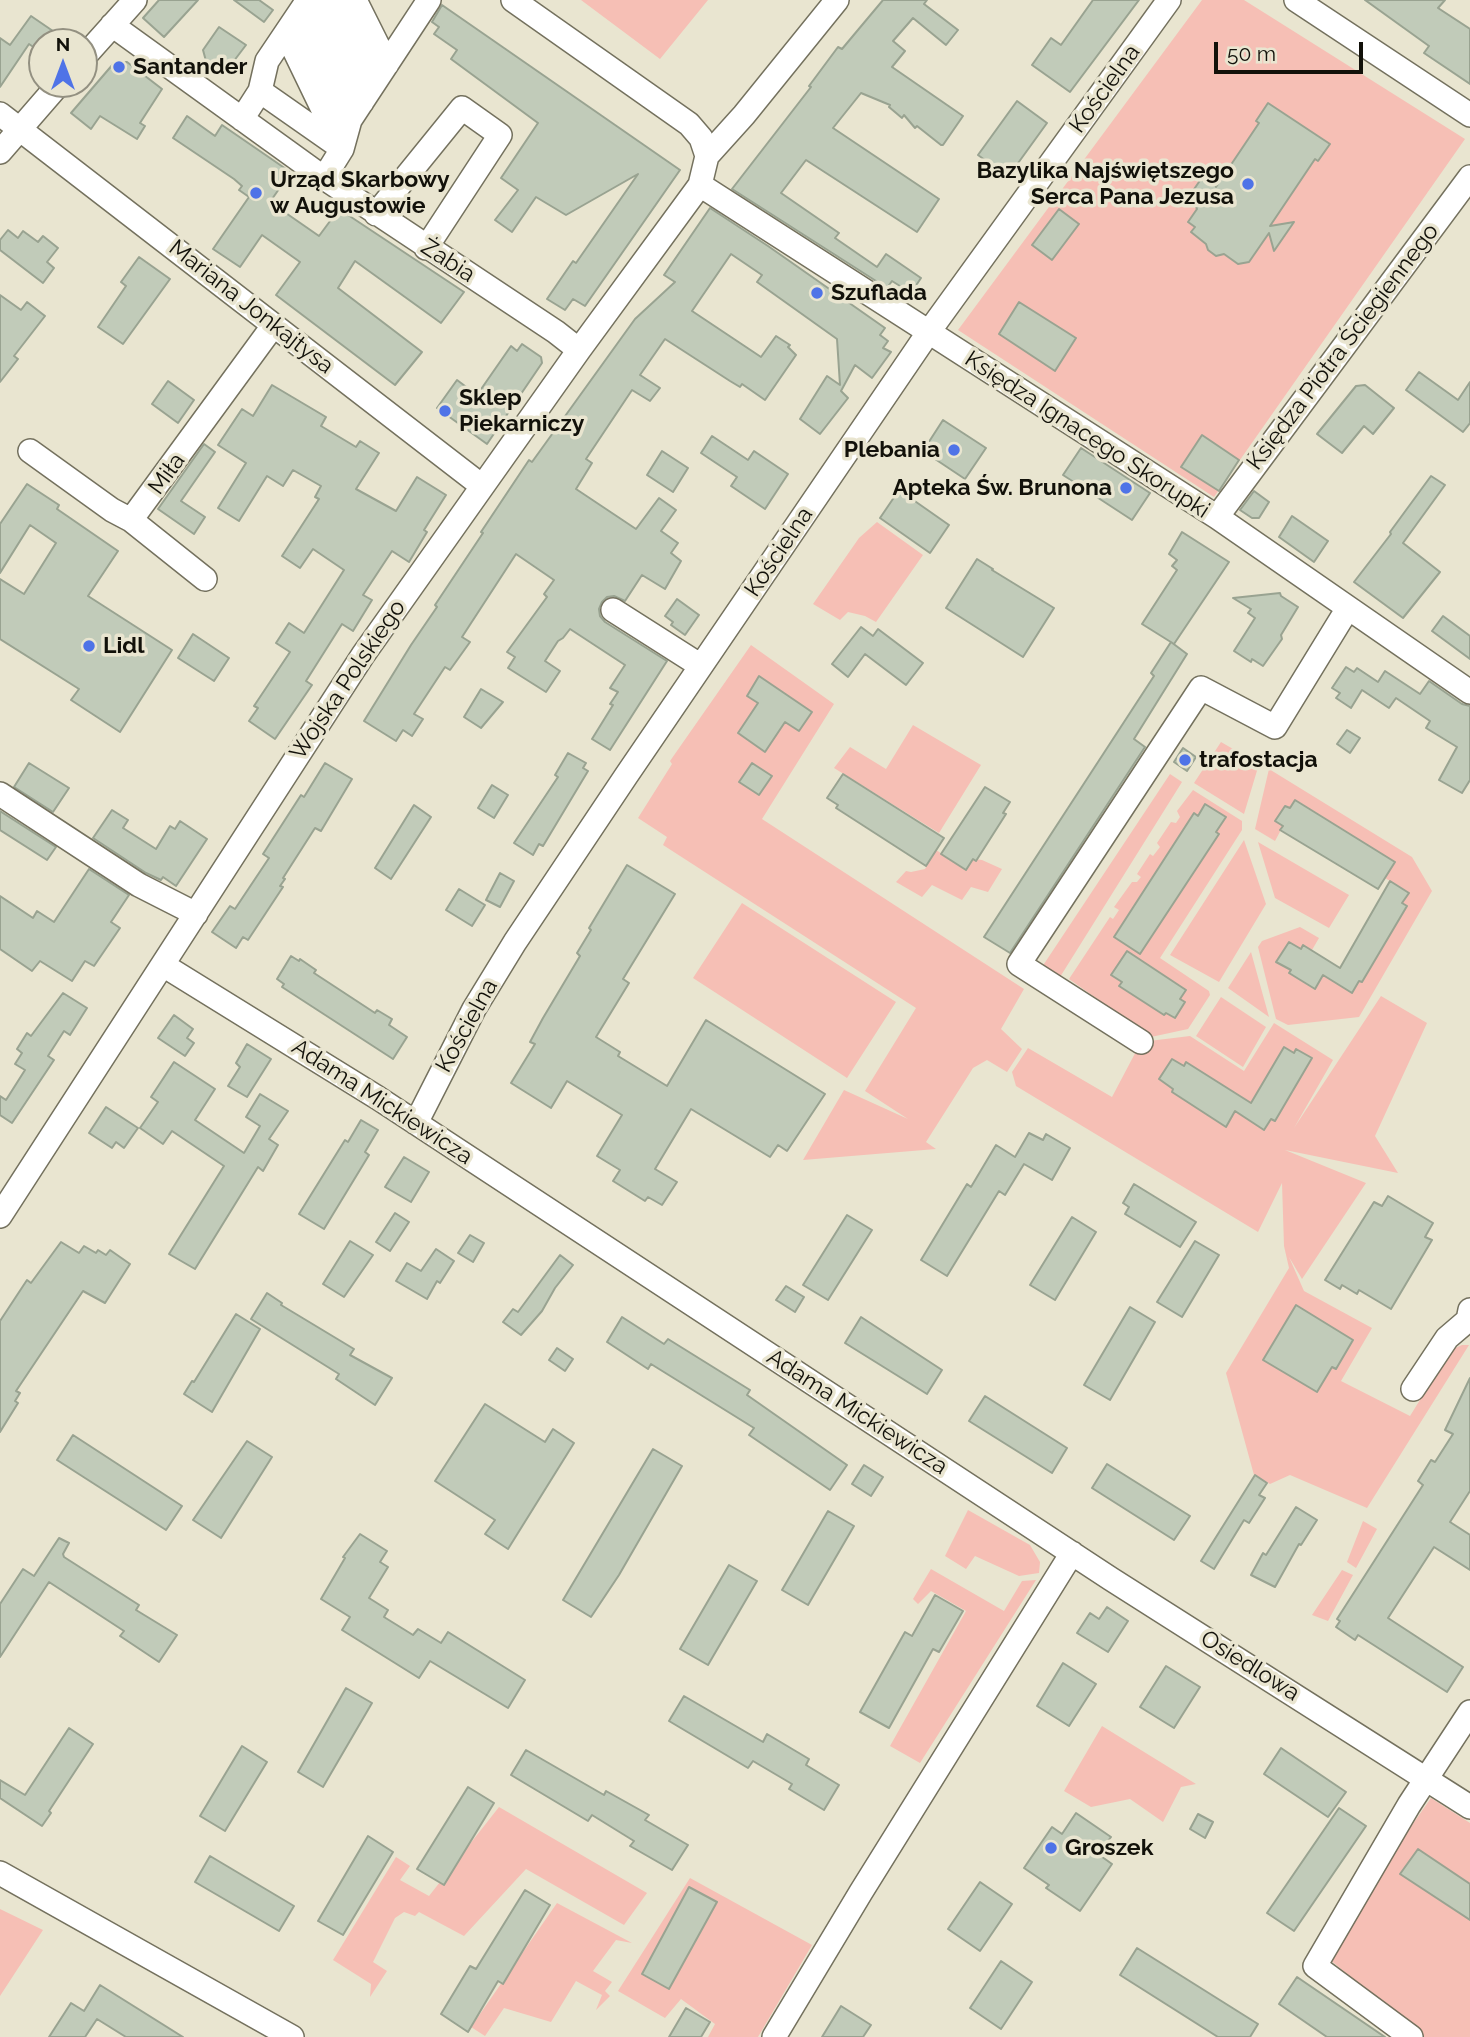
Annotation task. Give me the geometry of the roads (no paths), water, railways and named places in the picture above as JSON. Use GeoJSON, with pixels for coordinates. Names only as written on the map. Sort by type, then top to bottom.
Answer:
{"type":"FeatureCollection","features":[{"type":"Feature","properties":{"kind":"street"},"geometry":{"type":"LineString","coordinates":[[98,42],[135,0]]}},
{"type":"Feature","properties":{"kind":"street"},"geometry":{"type":"LineString","coordinates":[[333,0],[368,92]]}},
{"type":"Feature","properties":{"kind":"street"},"geometry":{"type":"LineString","coordinates":[[355,0],[368,92]]}},
{"type":"Feature","properties":{"kind":"street"},"geometry":{"type":"LineString","coordinates":[[324,178],[342,149],[368,92],[429,0]]}},
{"type":"Feature","properties":{"kind":"street"},"geometry":{"type":"LineString","coordinates":[[513,0],[689,124],[701,138],[707,156],[744,115],[837,0]]}},
{"type":"Feature","properties":{"kind":"street","name":"Kościelna"},"geometry":{"type":"LineString","coordinates":[[416,1123],[474,1009],[515,942],[928,333],[1169,0]]}},
{"type":"Feature","properties":{"kind":"street"},"geometry":{"type":"LineString","coordinates":[[1296,0],[1470,115]]}},
{"type":"Feature","properties":{"kind":"street"},"geometry":{"type":"LineString","coordinates":[[301,12],[368,92]]}},
{"type":"Feature","properties":{"kind":"street"},"geometry":{"type":"LineString","coordinates":[[242,119],[260,91],[267,61],[301,12]]}},
{"type":"Feature","properties":{"kind":"street"},"geometry":{"type":"LineString","coordinates":[[301,12],[342,149]]}},
{"type":"Feature","properties":{"kind":"street","name":"Żabia"},"geometry":{"type":"LineString","coordinates":[[112,26],[324,178],[579,350]]}},
{"type":"Feature","properties":{"kind":"street"},"geometry":{"type":"LineString","coordinates":[[260,91],[342,149]]}},
{"type":"Feature","properties":{"kind":"street"},"geometry":{"type":"LineString","coordinates":[[0,152],[47,98]]}},
{"type":"Feature","properties":{"kind":"street"},"geometry":{"type":"LineString","coordinates":[[376,214],[461,108],[500,135],[426,248]]}},
{"type":"Feature","properties":{"kind":"street","name":"Mariana Jonkajtysa"},"geometry":{"type":"LineString","coordinates":[[0,114],[482,486]]}},
{"type":"Feature","properties":{"kind":"street","name":"Wojska Polskiego"},"geometry":{"type":"LineString","coordinates":[[0,1216],[363,655],[579,350],[700,185],[707,156]]}},
{"type":"Feature","properties":{"kind":"street","name":"Księdza Piotra Ściegiennego"},"geometry":{"type":"LineString","coordinates":[[1217,517],[1470,177]]}},
{"type":"Feature","properties":{"kind":"street","name":"Księdza Ignacego Skorupki"},"geometry":{"type":"LineString","coordinates":[[700,185],[1217,517],[1470,692]]}},
{"type":"Feature","properties":{"kind":"street","name":"Miła"},"geometry":{"type":"LineString","coordinates":[[131,520],[273,326]]}},
{"type":"Feature","properties":{"kind":"street"},"geometry":{"type":"LineString","coordinates":[[30,451],[71,482],[131,520],[205,579]]}},
{"type":"Feature","properties":{"kind":"street"},"geometry":{"type":"LineString","coordinates":[[1140,1042],[1019,964],[1201,688],[1275,727],[1348,608]]}},
{"type":"Feature","properties":{"kind":"street"},"geometry":{"type":"LineString","coordinates":[[613,610],[701,666]]}},
{"type":"Feature","properties":{"kind":"street"},"geometry":{"type":"LineString","coordinates":[[0,794],[139,885],[196,914]]}},
{"type":"Feature","properties":{"kind":"street","name":"Adama Mickiewicza"},"geometry":{"type":"LineString","coordinates":[[163,965],[416,1123],[1072,1553]]}},
{"type":"Feature","properties":{"kind":"street"},"geometry":{"type":"LineString","coordinates":[[1413,1390],[1447,1338],[1469,1317]]}},
{"type":"Feature","properties":{"kind":"street"},"geometry":{"type":"LineString","coordinates":[[774,2037],[1072,1553]]}},
{"type":"Feature","properties":{"kind":"street","name":"Osiedlowa"},"geometry":{"type":"LineString","coordinates":[[1072,1553],[1470,1807]]}},
{"type":"Feature","properties":{"kind":"street"},"geometry":{"type":"LineString","coordinates":[[1411,2037],[1315,1966],[1409,1805],[1470,1712]]}},
{"type":"Feature","properties":{"kind":"street"},"geometry":{"type":"LineString","coordinates":[[0,1873],[292,2037]]}},
{"type":"Feature","properties":{"kind":"place","name":"Santander"},"geometry":{"type":"Point","coordinates":[119,67]}},
{"type":"Feature","properties":{"kind":"place","name":"Bazylika Najświętszego Serca Pana Jezusa"},"geometry":{"type":"Point","coordinates":[1248,184]}},
{"type":"Feature","properties":{"kind":"place","name":"Urząd Skarbowy w Augustowie"},"geometry":{"type":"Point","coordinates":[256,193]}},
{"type":"Feature","properties":{"kind":"place","name":"Szuflada"},"geometry":{"type":"Point","coordinates":[817,293]}},
{"type":"Feature","properties":{"kind":"place","name":"Sklep Piekarniczy"},"geometry":{"type":"Point","coordinates":[445,411]}},
{"type":"Feature","properties":{"kind":"place","name":"Plebania"},"geometry":{"type":"Point","coordinates":[954,450]}},
{"type":"Feature","properties":{"kind":"place","name":"Apteka Św. Brunona"},"geometry":{"type":"Point","coordinates":[1126,488]}},
{"type":"Feature","properties":{"kind":"place","name":"Lidl"},"geometry":{"type":"Point","coordinates":[89,646]}},
{"type":"Feature","properties":{"kind":"place","name":"trafostacja"},"geometry":{"type":"Point","coordinates":[1185,760]}},
{"type":"Feature","properties":{"kind":"place","name":"Groszek"},"geometry":{"type":"Point","coordinates":[1051,1848]}}]}
